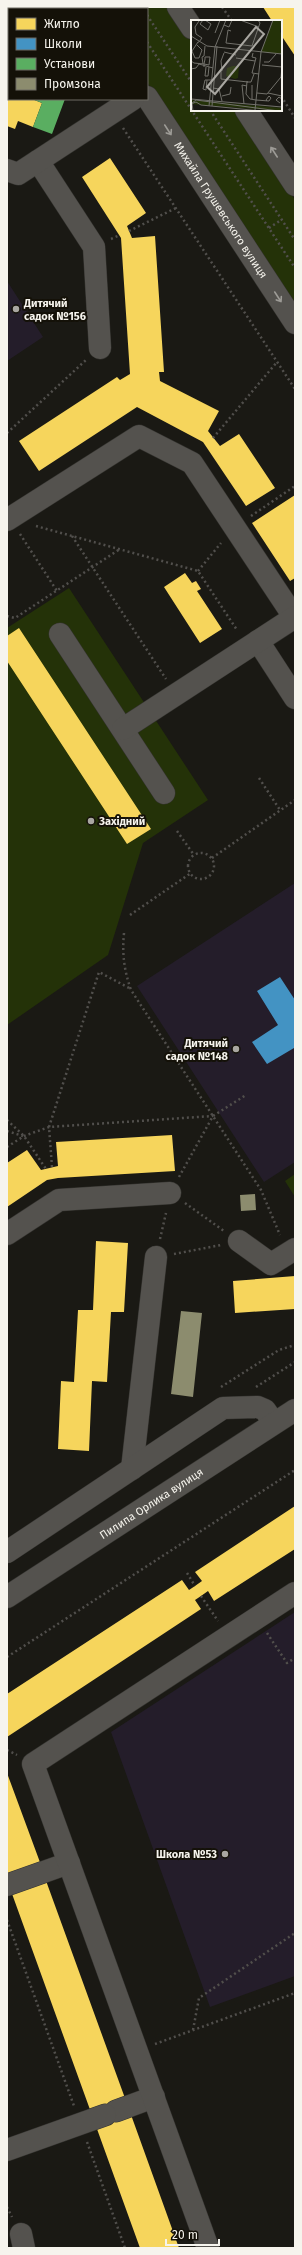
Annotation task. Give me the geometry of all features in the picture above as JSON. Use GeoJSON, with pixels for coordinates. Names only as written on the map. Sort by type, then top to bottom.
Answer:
{"type":"FeatureCollection","features":[{"type":"Feature","properties":{"kind":"street"},"geometry":{"type":"LineString","coordinates":[[178,7],[191,26]]}},
{"type":"Feature","properties":{"kind":"street","name":"Михайла Грушевського вулиця"},"geometry":{"type":"LineString","coordinates":[[148,99],[295,323]]}},
{"type":"Feature","properties":{"kind":"street"},"geometry":{"type":"LineString","coordinates":[[7,170],[18,174],[131,100]]}},
{"type":"Feature","properties":{"kind":"street"},"geometry":{"type":"LineString","coordinates":[[247,111],[295,185]]}},
{"type":"Feature","properties":{"kind":"street"},"geometry":{"type":"LineString","coordinates":[[38,161],[94,247],[100,348]]}},
{"type":"Feature","properties":{"kind":"street"},"geometry":{"type":"LineString","coordinates":[[8,519],[140,436],[192,463],[295,617],[123,729]]}},
{"type":"Feature","properties":{"kind":"street"},"geometry":{"type":"LineString","coordinates":[[60,634],[164,793]]}},
{"type":"Feature","properties":{"kind":"street"},"geometry":{"type":"LineString","coordinates":[[258,641],[295,698]]}},
{"type":"Feature","properties":{"kind":"street"},"geometry":{"type":"LineString","coordinates":[[7,1234],[59,1200],[170,1192]]}},
{"type":"Feature","properties":{"kind":"street"},"geometry":{"type":"LineString","coordinates":[[239,1241],[271,1264],[291,1252]]}},
{"type":"Feature","properties":{"kind":"street"},"geometry":{"type":"LineString","coordinates":[[132,1469],[156,1258]]}},
{"type":"Feature","properties":{"kind":"street"},"geometry":{"type":"LineString","coordinates":[[7,1552],[223,1408],[258,1407],[265,1410],[274,1423]]}},
{"type":"Feature","properties":{"kind":"street","name":"Пилипа Орлика вулиця"},"geometry":{"type":"LineString","coordinates":[[7,1597],[295,1410]]}},
{"type":"Feature","properties":{"kind":"street"},"geometry":{"type":"LineString","coordinates":[[208,2248],[33,1764],[295,1593]]}},
{"type":"Feature","properties":{"kind":"street"},"geometry":{"type":"LineString","coordinates":[[7,1885],[69,1863]]}},
{"type":"Feature","properties":{"kind":"street"},"geometry":{"type":"LineString","coordinates":[[7,2150],[154,2097]]}},
{"type":"Feature","properties":{"kind":"path"},"geometry":{"type":"LineString","coordinates":[[222,7],[231,20]]}},
{"type":"Feature","properties":{"kind":"path"},"geometry":{"type":"LineString","coordinates":[[148,16],[191,81]]}},
{"type":"Feature","properties":{"kind":"path"},"geometry":{"type":"LineString","coordinates":[[148,44],[191,109]]}},
{"type":"Feature","properties":{"kind":"path"},"geometry":{"type":"LineString","coordinates":[[282,98],[295,118]]}},
{"type":"Feature","properties":{"kind":"path"},"geometry":{"type":"LineString","coordinates":[[192,111],[295,268]]}},
{"type":"Feature","properties":{"kind":"path"},"geometry":{"type":"LineString","coordinates":[[211,111],[295,240]]}},
{"type":"Feature","properties":{"kind":"path"},"geometry":{"type":"LineString","coordinates":[[113,112],[295,389]]}},
{"type":"Feature","properties":{"kind":"path"},"geometry":{"type":"LineString","coordinates":[[129,230],[176,208]]}},
{"type":"Feature","properties":{"kind":"path"},"geometry":{"type":"LineString","coordinates":[[269,228],[281,220]]}},
{"type":"Feature","properties":{"kind":"path"},"geometry":{"type":"LineString","coordinates":[[7,433],[100,348]]}},
{"type":"Feature","properties":{"kind":"path"},"geometry":{"type":"LineString","coordinates":[[213,438],[277,362]]}},
{"type":"Feature","properties":{"kind":"path"},"geometry":{"type":"LineString","coordinates":[[198,571],[235,527],[295,486]]}},
{"type":"Feature","properties":{"kind":"path"},"geometry":{"type":"LineString","coordinates":[[8,519],[198,571],[237,630]]}},
{"type":"Feature","properties":{"kind":"path"},"geometry":{"type":"LineString","coordinates":[[8,519],[57,591]]}},
{"type":"Feature","properties":{"kind":"path"},"geometry":{"type":"LineString","coordinates":[[72,536],[176,695]]}},
{"type":"Feature","properties":{"kind":"path"},"geometry":{"type":"LineString","coordinates":[[7,616],[14,618],[120,549]]}},
{"type":"Feature","properties":{"kind":"path"},"geometry":{"type":"LineString","coordinates":[[259,778],[280,810]]}},
{"type":"Feature","properties":{"kind":"path"},"geometry":{"type":"LineString","coordinates":[[212,858],[295,800]]}},
{"type":"Feature","properties":{"kind":"path"},"geometry":{"type":"LineString","coordinates":[[177,831],[194,855]]}},
{"type":"Feature","properties":{"kind":"path"},"geometry":{"type":"LineString","coordinates":[[205,853],[212,858],[214,865],[209,876],[197,878],[191,873],[189,862],[194,855],[205,853]]}},
{"type":"Feature","properties":{"kind":"path"},"geometry":{"type":"LineString","coordinates":[[130,915],[191,873]]}},
{"type":"Feature","properties":{"kind":"path"},"geometry":{"type":"LineString","coordinates":[[124,933],[123,952],[125,971],[131,990],[261,1190],[291,1252]]}},
{"type":"Feature","properties":{"kind":"path"},"geometry":{"type":"LineString","coordinates":[[52,1167],[49,1127],[99,972],[131,990]]}},
{"type":"Feature","properties":{"kind":"path"},"geometry":{"type":"LineString","coordinates":[[239,1241],[156,1258],[170,1192],[213,1116],[246,1095]]}},
{"type":"Feature","properties":{"kind":"path"},"geometry":{"type":"LineString","coordinates":[[7,1147],[24,1136],[49,1127],[213,1116]]}},
{"type":"Feature","properties":{"kind":"path"},"geometry":{"type":"LineString","coordinates":[[7,1120],[24,1136],[46,1169]]}},
{"type":"Feature","properties":{"kind":"path"},"geometry":{"type":"LineString","coordinates":[[7,1131],[24,1136]]}},
{"type":"Feature","properties":{"kind":"path"},"geometry":{"type":"LineString","coordinates":[[170,1192],[239,1241]]}},
{"type":"Feature","properties":{"kind":"path"},"geometry":{"type":"LineString","coordinates":[[279,1350],[295,1345]]}},
{"type":"Feature","properties":{"kind":"path"},"geometry":{"type":"LineString","coordinates":[[249,1391],[295,1362]]}},
{"type":"Feature","properties":{"kind":"path"},"geometry":{"type":"LineString","coordinates":[[7,1657],[295,1470]]}},
{"type":"Feature","properties":{"kind":"path"},"geometry":{"type":"LineString","coordinates":[[187,1573],[195,1586]]}},
{"type":"Feature","properties":{"kind":"path"},"geometry":{"type":"LineString","coordinates":[[201,1596],[228,1637]]}},
{"type":"Feature","properties":{"kind":"path"},"geometry":{"type":"LineString","coordinates":[[257,1618],[287,1663],[295,1658]]}},
{"type":"Feature","properties":{"kind":"path"},"geometry":{"type":"LineString","coordinates":[[7,1920],[126,2248]]}},
{"type":"Feature","properties":{"kind":"path"},"geometry":{"type":"LineString","coordinates":[[193,2030],[199,1998],[295,1933]]}},
{"type":"Feature","properties":{"kind":"path"},"geometry":{"type":"LineString","coordinates":[[137,2051],[295,1993]]}},
{"type":"Feature","properties":{"kind":"path"},"geometry":{"type":"LineString","coordinates":[[7,2213],[11,2214]]}},
{"type":"Feature","properties":{"kind":"shaded area","name":"Дитячий садок №156"},"geometry":{"type":"Polygon","coordinates":[[[7,281],[43,337],[7,361],[7,281]]]}},
{"type":"Feature","properties":{"kind":"shaded area","name":"Дитячий садок №148"},"geometry":{"type":"Polygon","coordinates":[[[295,883],[295,1162],[264,1182],[137,986],[295,883]]]}},
{"type":"Feature","properties":{"kind":"shaded area","name":"Школа №53"},"geometry":{"type":"Polygon","coordinates":[[[295,1612],[295,1976],[210,2007],[111,1732],[295,1612]]]}},
{"type":"Feature","properties":{"kind":"green space"},"geometry":{"type":"Polygon","coordinates":[[[7,7],[38,8],[8,8],[7,35],[7,7]]]}},
{"type":"Feature","properties":{"kind":"green space"},"geometry":{"type":"Polygon","coordinates":[[[169,7],[191,41],[191,111],[237,111],[295,200],[295,307],[148,84],[148,8],[98,8],[169,7]]]}},
{"type":"Feature","properties":{"kind":"green space","name":"Західний"},"geometry":{"type":"Polygon","coordinates":[[[69,588],[208,800],[143,843],[108,955],[7,1025],[7,628],[69,588]]]}},
{"type":"Feature","properties":{"kind":"green space"},"geometry":{"type":"Polygon","coordinates":[[[295,1174],[295,1197],[285,1181],[295,1174]]]}},
{"type":"Feature","properties":{"kind":"building: Житло"},"geometry":{"type":"Polygon","coordinates":[[[263,7],[295,7],[295,56],[282,36],[282,20],[271,20],[263,7]]]}},
{"type":"Feature","properties":{"kind":"building: Житло"},"geometry":{"type":"Polygon","coordinates":[[[7,80],[8,100],[34,100],[42,103],[33,127],[18,121],[15,129],[7,126],[7,80]]]}},
{"type":"Feature","properties":{"kind":"building: Житло"},"geometry":{"type":"Polygon","coordinates":[[[110,158],[146,213],[127,226],[132,238],[155,236],[164,372],[159,372],[160,381],[219,411],[208,431],[220,446],[239,434],[275,488],[246,506],[203,442],[137,407],[39,471],[19,441],[117,377],[120,380],[130,374],[121,238],[82,177],[110,158]]]}},
{"type":"Feature","properties":{"kind":"building: Житло"},"geometry":{"type":"Polygon","coordinates":[[[295,495],[295,578],[290,581],[252,523],[295,495]]]}},
{"type":"Feature","properties":{"kind":"building: Житло"},"geometry":{"type":"Polygon","coordinates":[[[185,573],[192,583],[196,581],[201,589],[197,591],[222,629],[200,643],[164,587],[185,573]]]}},
{"type":"Feature","properties":{"kind":"building: Житло"},"geometry":{"type":"Polygon","coordinates":[[[19,628],[151,829],[127,844],[7,661],[7,636],[19,628]]]}},
{"type":"Feature","properties":{"kind":"building: Житло"},"geometry":{"type":"Polygon","coordinates":[[[172,1135],[175,1171],[58,1178],[47,1180],[7,1207],[7,1163],[27,1150],[41,1170],[58,1166],[56,1142],[172,1135]]]}},
{"type":"Feature","properties":{"kind":"building: Житло"},"geometry":{"type":"Polygon","coordinates":[[[96,1241],[128,1243],[124,1312],[111,1312],[107,1382],[92,1381],[89,1451],[58,1449],[61,1381],[74,1382],[78,1310],[93,1310],[96,1241]]]}},
{"type":"Feature","properties":{"kind":"building: Житло"},"geometry":{"type":"Polygon","coordinates":[[[295,1276],[295,1309],[235,1313],[233,1281],[295,1276]]]}},
{"type":"Feature","properties":{"kind":"building: Житло"},"geometry":{"type":"Polygon","coordinates":[[[295,1506],[295,1549],[214,1601],[208,1591],[195,1600],[201,1609],[7,1737],[7,1694],[182,1580],[189,1590],[202,1581],[195,1572],[295,1506]]]}},
{"type":"Feature","properties":{"kind":"building: Житло"},"geometry":{"type":"Polygon","coordinates":[[[7,1773],[41,1865],[7,1877],[7,1773]]]}},
{"type":"Feature","properties":{"kind":"building: Житло"},"geometry":{"type":"Polygon","coordinates":[[[45,1878],[179,2248],[140,2248],[11,1891],[45,1878]]]}},
{"type":"Feature","properties":{"kind":"building: Школи"},"geometry":{"type":"Polygon","coordinates":[[[280,977],[295,1000],[295,1051],[294,1048],[267,1064],[252,1042],[278,1025],[257,991],[280,977]]]}},
{"type":"Feature","properties":{"kind":"building: Установи"},"geometry":{"type":"Polygon","coordinates":[[[7,62],[8,80],[7,80],[7,62]]]}},
{"type":"Feature","properties":{"kind":"building: Установи"},"geometry":{"type":"Polygon","coordinates":[[[34,100],[65,100],[52,134],[33,127],[42,103],[34,100]]]}},
{"type":"Feature","properties":{"kind":"building: Промзона"},"geometry":{"type":"Polygon","coordinates":[[[255,1194],[256,1210],[241,1211],[240,1195],[255,1194]]]}},
{"type":"Feature","properties":{"kind":"building: Промзона"},"geometry":{"type":"Polygon","coordinates":[[[181,1311],[202,1313],[193,1397],[171,1394],[181,1311]]]}},
{"type":"Feature","properties":{"kind":"place","name":"Дитячий садок №156"},"geometry":{"type":"Point","coordinates":[16,309]}},
{"type":"Feature","properties":{"kind":"place","name":"Західний"},"geometry":{"type":"Point","coordinates":[91,821]}},
{"type":"Feature","properties":{"kind":"place","name":"Дитячий садок №148"},"geometry":{"type":"Point","coordinates":[236,1049]}},
{"type":"Feature","properties":{"kind":"place","name":"Школа №53"},"geometry":{"type":"Point","coordinates":[225,1854]}}]}
